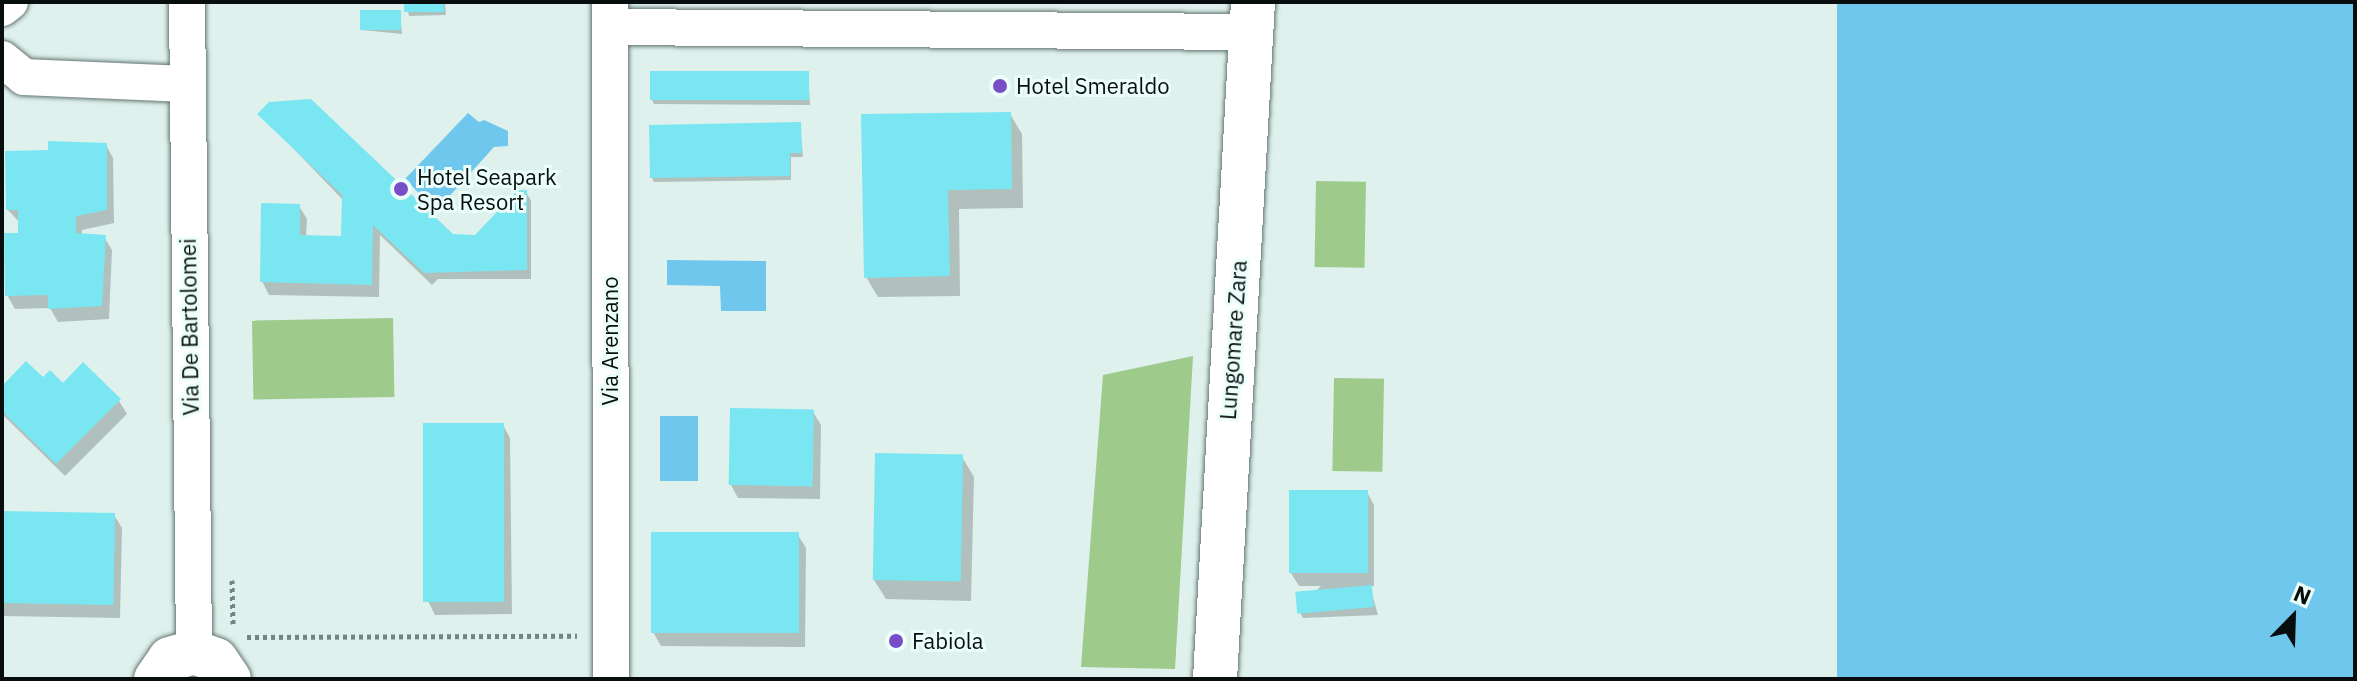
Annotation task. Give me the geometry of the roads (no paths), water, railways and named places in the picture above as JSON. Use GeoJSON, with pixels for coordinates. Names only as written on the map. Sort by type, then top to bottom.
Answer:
{"type":"FeatureCollection","features":[{"type":"Feature","properties":{"kind":"street"},"geometry":{"type":"LineString","coordinates":[[2,8],[10,2]]}},
{"type":"Feature","properties":{"kind":"street","name":"Via De Bartolomei"},"geometry":{"type":"LineString","coordinates":[[187,2],[194,652]]}},
{"type":"Feature","properties":{"kind":"street"},"geometry":{"type":"LineString","coordinates":[[610,15],[1252,17]]}},
{"type":"Feature","properties":{"kind":"street","name":"Via Arenzano"},"geometry":{"type":"LineString","coordinates":[[610,15],[611,679]]}},
{"type":"Feature","properties":{"kind":"street","name":"Lungomare Zara"},"geometry":{"type":"LineString","coordinates":[[1215,679],[1252,17]]}},
{"type":"Feature","properties":{"kind":"street"},"geometry":{"type":"LineString","coordinates":[[2,59],[24,77],[186,84]]}},
{"type":"Feature","properties":{"kind":"street"},"geometry":{"type":"LineString","coordinates":[[156,679],[170,659],[194,652],[216,660],[229,679]]}},
{"type":"Feature","properties":{"kind":"water"},"geometry":{"type":"Polygon","coordinates":[[[1837,2],[2355,2],[2355,679],[1837,679],[1837,2]]]}},
{"type":"Feature","properties":{"kind":"water"},"geometry":{"type":"Polygon","coordinates":[[[468,113],[479,122],[484,120],[508,131],[508,146],[494,147],[436,211],[405,179],[468,113]]]}},
{"type":"Feature","properties":{"kind":"water"},"geometry":{"type":"Polygon","coordinates":[[[667,260],[766,261],[766,311],[721,311],[720,286],[667,285],[667,260]]]}},
{"type":"Feature","properties":{"kind":"water"},"geometry":{"type":"Polygon","coordinates":[[[660,416],[698,416],[698,481],[660,481],[660,416]]]}},
{"type":"Feature","properties":{"kind":"place","name":"Hotel Smeraldo"},"geometry":{"type":"Point","coordinates":[1000,86]}},
{"type":"Feature","properties":{"kind":"place","name":"Hotel Seapark Spa Resort"},"geometry":{"type":"Point","coordinates":[401,189]}},
{"type":"Feature","properties":{"kind":"place","name":"Fabiola"},"geometry":{"type":"Point","coordinates":[896,641]}}]}
